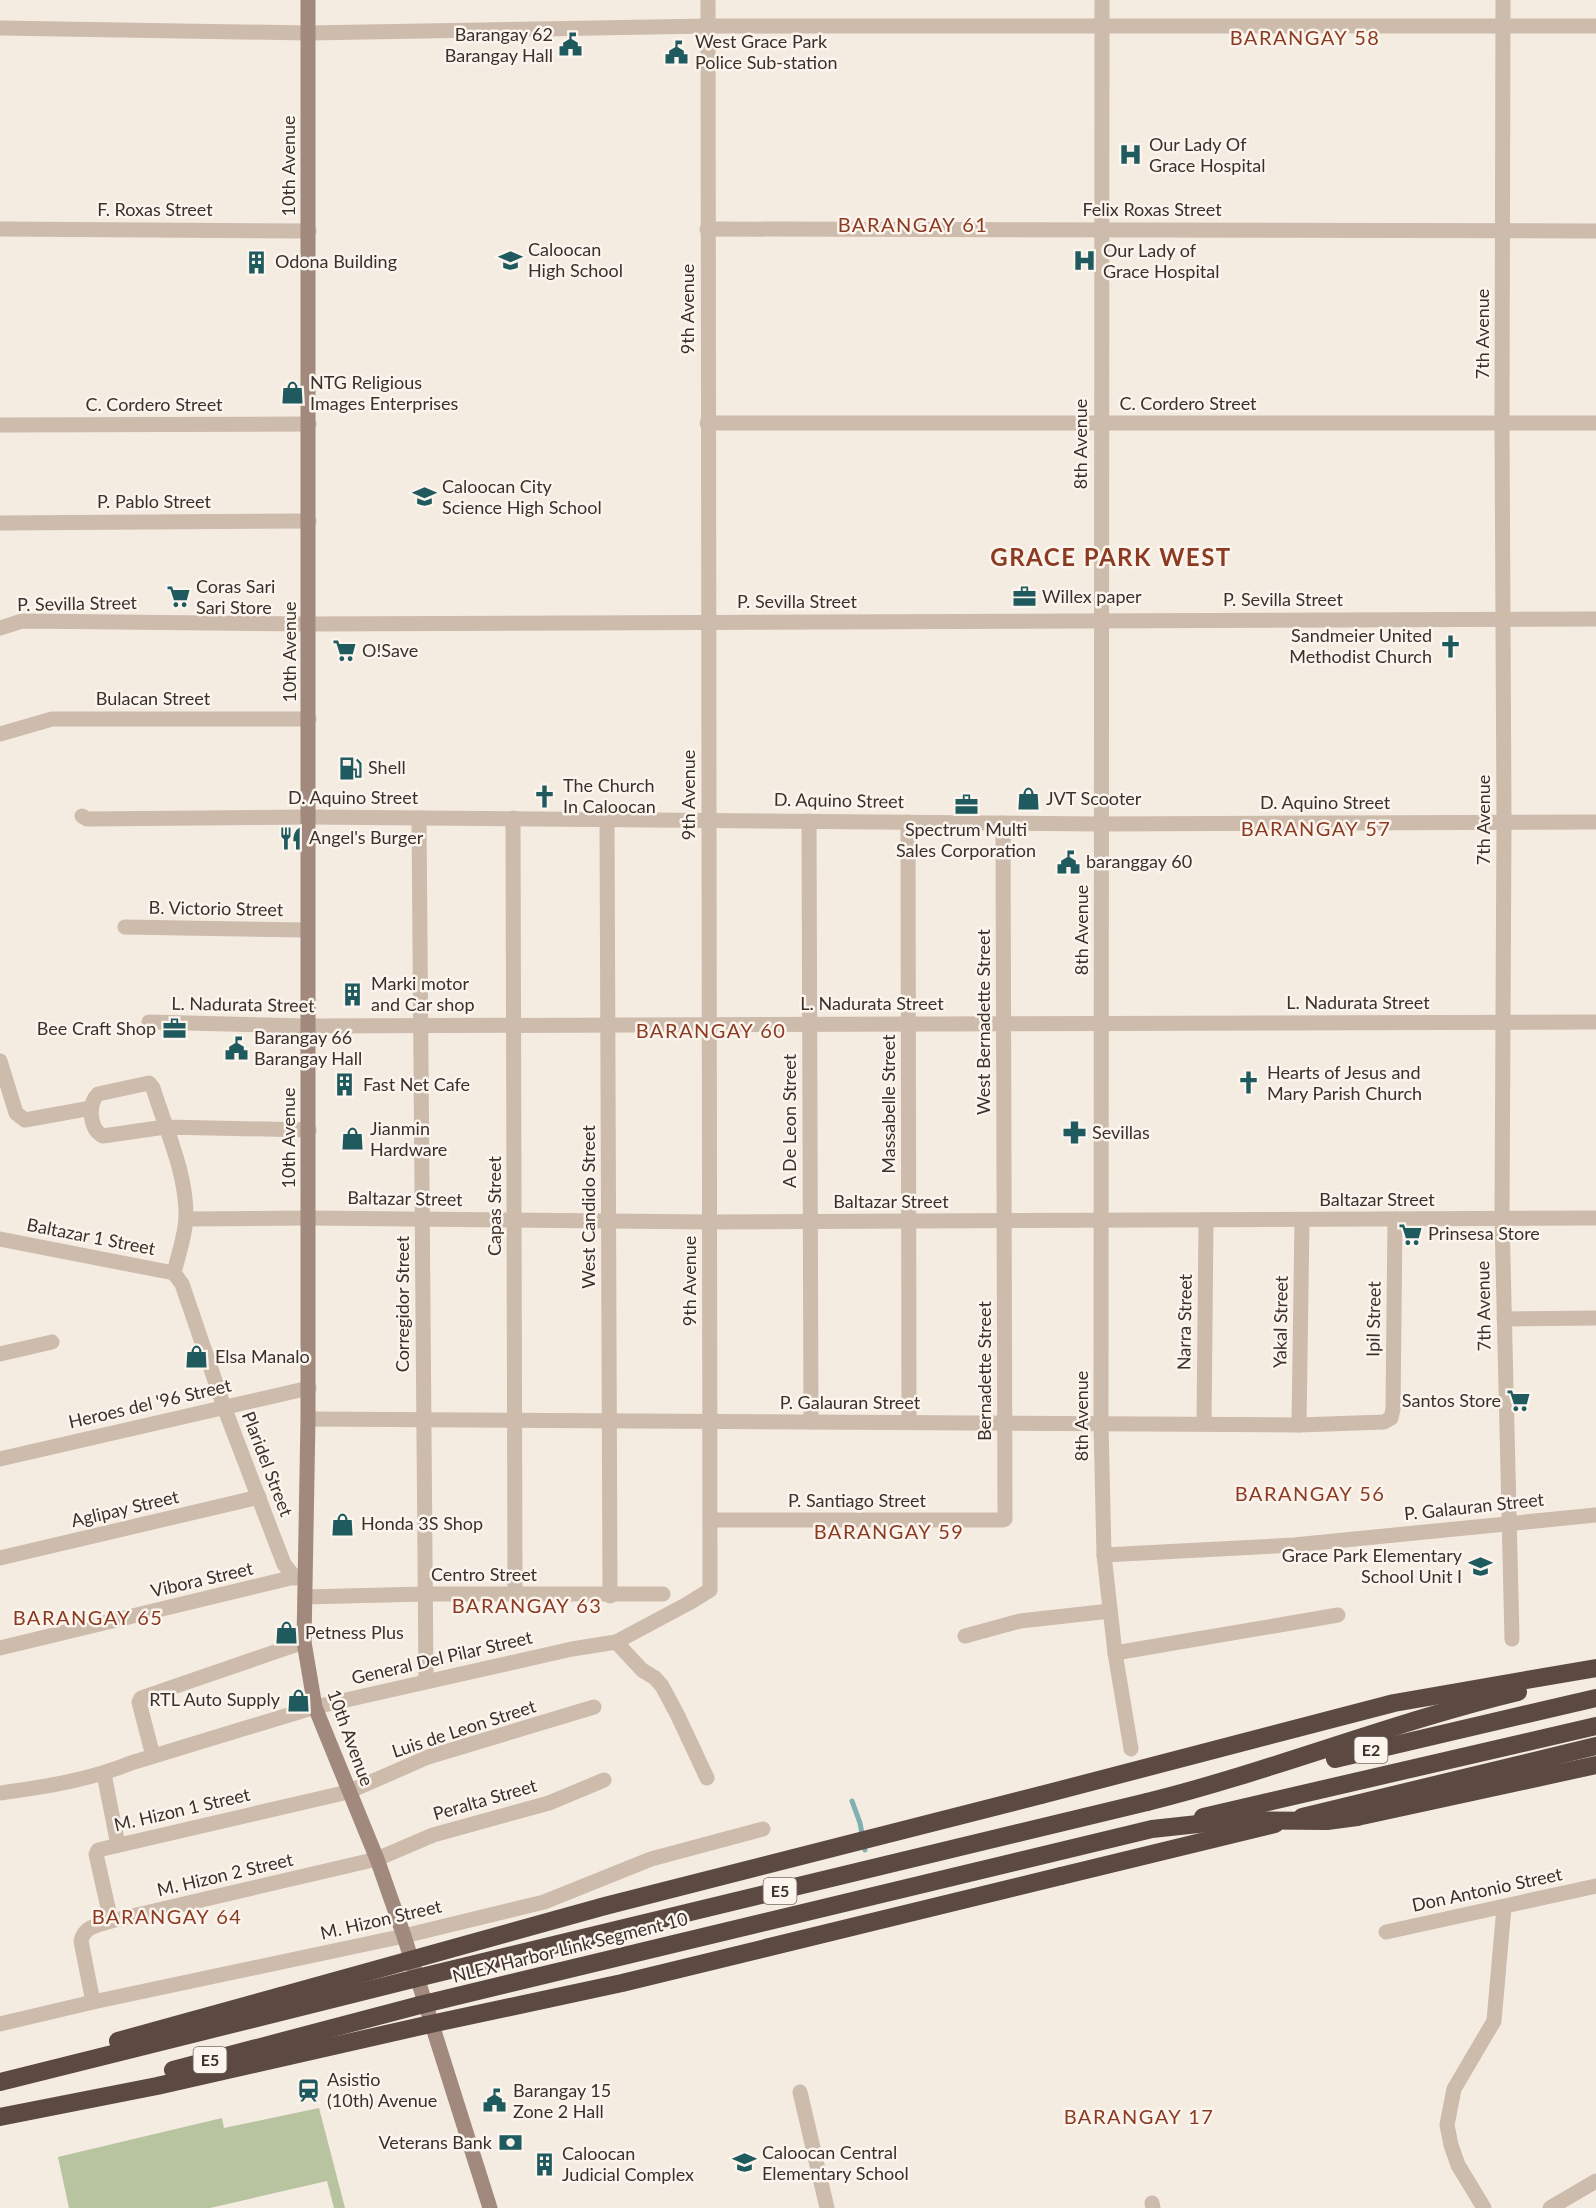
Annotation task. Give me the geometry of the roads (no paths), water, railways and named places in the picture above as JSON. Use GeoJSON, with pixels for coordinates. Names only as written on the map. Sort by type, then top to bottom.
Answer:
{"type":"FeatureCollection","features":[{"type":"Feature","properties":{"kind":"highway"},"geometry":{"type":"LineString","coordinates":[[0,2081],[126,2038],[605,1906],[1394,1703],[1596,1668]]}},
{"type":"Feature","properties":{"kind":"highway"},"geometry":{"type":"LineString","coordinates":[[1147,1802],[1249,1774],[1492,1698],[1596,1675]]}},
{"type":"Feature","properties":{"kind":"highway","name":"E2"},"geometry":{"type":"LineString","coordinates":[[1147,1802],[1596,1698]]}},
{"type":"Feature","properties":{"kind":"highway","name":"E2"},"geometry":{"type":"LineString","coordinates":[[1152,1829],[1596,1726]]}},
{"type":"Feature","properties":{"kind":"highway"},"geometry":{"type":"LineString","coordinates":[[0,2116],[157,2086],[622,1983],[1596,1746]]}},
{"type":"Feature","properties":{"kind":"highway"},"geometry":{"type":"LineString","coordinates":[[1152,1829],[1235,1820],[1327,1821],[1357,1817],[1596,1765]]}},
{"type":"Feature","properties":{"kind":"highway","name":"NLEX Harbor Link Segment 10"},"geometry":{"type":"LineString","coordinates":[[0,2081],[424,1976],[1147,1802]]}},
{"type":"Feature","properties":{"kind":"highway","name":"NLEX Harbor Link Segment 10"},"geometry":{"type":"LineString","coordinates":[[0,2116],[420,2005],[1152,1829]]}},
{"type":"Feature","properties":{"kind":"main road","name":"10th Avenue"},"geometry":{"type":"LineString","coordinates":[[308,0],[309,1419],[301,1576],[305,1597],[303,1642],[315,1707],[377,1859],[404,1936],[490,2208]]}},
{"type":"Feature","properties":{"kind":"street","name":"9th Avenue"},"geometry":{"type":"LineString","coordinates":[[708,0],[710,1590]]}},
{"type":"Feature","properties":{"kind":"street","name":"8th Avenue"},"geometry":{"type":"LineString","coordinates":[[1102,0],[1101,1424],[1104,1555],[1115,1653],[1131,1749]]}},
{"type":"Feature","properties":{"kind":"street","name":"7th Avenue"},"geometry":{"type":"LineString","coordinates":[[1503,0],[1502,1219],[1512,1639]]}},
{"type":"Feature","properties":{"kind":"street"},"geometry":{"type":"LineString","coordinates":[[0,28],[309,33],[708,26],[1596,26]]}},
{"type":"Feature","properties":{"kind":"street","name":"F. Roxas Street"},"geometry":{"type":"LineString","coordinates":[[0,229],[309,231]]}},
{"type":"Feature","properties":{"kind":"street","name":"Felix Roxas Street"},"geometry":{"type":"LineString","coordinates":[[707,229],[1596,231]]}},
{"type":"Feature","properties":{"kind":"street","name":"C. Cordero Street"},"geometry":{"type":"LineString","coordinates":[[707,423],[1596,423]]}},
{"type":"Feature","properties":{"kind":"street","name":"C. Cordero Street"},"geometry":{"type":"LineString","coordinates":[[0,426],[309,424]]}},
{"type":"Feature","properties":{"kind":"street","name":"P. Pablo Street"},"geometry":{"type":"LineString","coordinates":[[0,522],[309,520]]}},
{"type":"Feature","properties":{"kind":"street","name":"P. Sevilla Street"},"geometry":{"type":"LineString","coordinates":[[0,628],[22,621],[309,624],[1596,619]]}},
{"type":"Feature","properties":{"kind":"street","name":"Bulacan Street"},"geometry":{"type":"LineString","coordinates":[[0,734],[52,719],[309,719]]}},
{"type":"Feature","properties":{"kind":"street","name":"D. Aquino Street"},"geometry":{"type":"LineString","coordinates":[[82,816],[87,819],[513,818],[1101,824],[1596,822]]}},
{"type":"Feature","properties":{"kind":"street","name":"Corregidor Street"},"geometry":{"type":"LineString","coordinates":[[418,818],[426,1681]]}},
{"type":"Feature","properties":{"kind":"street","name":"Capas Street"},"geometry":{"type":"LineString","coordinates":[[513,818],[515,1594]]}},
{"type":"Feature","properties":{"kind":"street","name":"West Candido Street"},"geometry":{"type":"LineString","coordinates":[[607,819],[610,1596]]}},
{"type":"Feature","properties":{"kind":"street","name":"A De Leon Street"},"geometry":{"type":"LineString","coordinates":[[809,821],[811,1422]]}},
{"type":"Feature","properties":{"kind":"street","name":"Massabelle Street"},"geometry":{"type":"LineString","coordinates":[[908,822],[909,1422]]}},
{"type":"Feature","properties":{"kind":"street","name":"West Bernadette Street"},"geometry":{"type":"LineString","coordinates":[[1002,823],[1004,1221]]}},
{"type":"Feature","properties":{"kind":"street","name":"B. Victorio Street"},"geometry":{"type":"LineString","coordinates":[[124,927],[307,930]]}},
{"type":"Feature","properties":{"kind":"street","name":"L. Nadurata Street"},"geometry":{"type":"LineString","coordinates":[[148,1022],[308,1026],[1596,1022]]}},
{"type":"Feature","properties":{"kind":"street"},"geometry":{"type":"LineString","coordinates":[[0,1061],[19,1118],[25,1120],[91,1108]]}},
{"type":"Feature","properties":{"kind":"street"},"geometry":{"type":"LineString","coordinates":[[174,1273],[186,1220],[183,1189],[176,1157],[165,1127],[153,1088],[149,1083],[98,1094],[93,1098],[91,1108],[95,1129],[103,1136],[165,1127],[309,1130]]}},
{"type":"Feature","properties":{"kind":"street","name":"Baltazar Street"},"geometry":{"type":"LineString","coordinates":[[186,1220],[308,1218],[909,1222],[1596,1218]]}},
{"type":"Feature","properties":{"kind":"street","name":"Ipil Street"},"geometry":{"type":"LineString","coordinates":[[1391,1418],[1393,1409],[1395,1219]]}},
{"type":"Feature","properties":{"kind":"street","name":"Narra Street"},"geometry":{"type":"LineString","coordinates":[[1204,1424],[1206,1220]]}},
{"type":"Feature","properties":{"kind":"street","name":"Yakal Street"},"geometry":{"type":"LineString","coordinates":[[1299,1425],[1302,1220]]}},
{"type":"Feature","properties":{"kind":"street","name":"Bernadette Street"},"geometry":{"type":"LineString","coordinates":[[1003,1520],[1006,1517],[1004,1221]]}},
{"type":"Feature","properties":{"kind":"street","name":"Baltazar 1 Street"},"geometry":{"type":"LineString","coordinates":[[0,1239],[174,1273]]}},
{"type":"Feature","properties":{"kind":"street","name":"Plaridel Street"},"geometry":{"type":"LineString","coordinates":[[174,1273],[182,1284],[224,1407],[284,1564],[301,1576]]}},
{"type":"Feature","properties":{"kind":"street"},"geometry":{"type":"LineString","coordinates":[[1504,1319],[1596,1318]]}},
{"type":"Feature","properties":{"kind":"street"},"geometry":{"type":"LineString","coordinates":[[0,1354],[52,1342]]}},
{"type":"Feature","properties":{"kind":"street","name":"Heroes del '96 Street"},"geometry":{"type":"LineString","coordinates":[[0,1459],[309,1388]]}},
{"type":"Feature","properties":{"kind":"street","name":"P. Galauran Street"},"geometry":{"type":"LineString","coordinates":[[309,1419],[1299,1425],[1380,1423],[1391,1418]]}},
{"type":"Feature","properties":{"kind":"street","name":"Aglipay Street"},"geometry":{"type":"LineString","coordinates":[[0,1558],[259,1497]]}},
{"type":"Feature","properties":{"kind":"street","name":"P. Galauran Street"},"geometry":{"type":"LineString","coordinates":[[1104,1555],[1294,1545],[1596,1515]]}},
{"type":"Feature","properties":{"kind":"street","name":"P. Santiago Street"},"geometry":{"type":"LineString","coordinates":[[710,1520],[1003,1520]]}},
{"type":"Feature","properties":{"kind":"street","name":"Vibora Street"},"geometry":{"type":"LineString","coordinates":[[0,1648],[301,1576]]}},
{"type":"Feature","properties":{"kind":"street","name":"General Del Pilar Street"},"geometry":{"type":"LineString","coordinates":[[0,1793],[33,1789],[104,1774],[153,1756],[315,1707],[426,1681],[615,1642],[710,1590]]}},
{"type":"Feature","properties":{"kind":"street","name":"Centro Street"},"geometry":{"type":"LineString","coordinates":[[305,1597],[425,1594],[610,1596],[663,1594]]}},
{"type":"Feature","properties":{"kind":"street"},"geometry":{"type":"LineString","coordinates":[[965,1635],[1020,1621],[1110,1611]]}},
{"type":"Feature","properties":{"kind":"street"},"geometry":{"type":"LineString","coordinates":[[1115,1653],[1338,1615]]}},
{"type":"Feature","properties":{"kind":"street"},"geometry":{"type":"LineString","coordinates":[[153,1756],[139,1702],[141,1698],[303,1642]]}},
{"type":"Feature","properties":{"kind":"street"},"geometry":{"type":"LineString","coordinates":[[615,1642],[642,1670],[655,1678],[662,1686],[707,1778]]}},
{"type":"Feature","properties":{"kind":"street","name":"Luis de Leon Street"},"geometry":{"type":"LineString","coordinates":[[348,1792],[428,1757],[594,1707]]}},
{"type":"Feature","properties":{"kind":"street"},"geometry":{"type":"LineString","coordinates":[[104,1774],[117,1845]]}},
{"type":"Feature","properties":{"kind":"street","name":"Peralta Street"},"geometry":{"type":"LineString","coordinates":[[377,1859],[433,1835],[539,1806],[604,1780]]}},
{"type":"Feature","properties":{"kind":"street","name":"M. Hizon 1 Street"},"geometry":{"type":"LineString","coordinates":[[111,1921],[96,1854],[98,1850],[348,1792]]}},
{"type":"Feature","properties":{"kind":"street","name":"M. Hizon Street"},"geometry":{"type":"LineString","coordinates":[[0,2024],[404,1936],[544,1902],[651,1859],[763,1829]]}},
{"type":"Feature","properties":{"kind":"street","name":"M. Hizon 2 Street"},"geometry":{"type":"LineString","coordinates":[[93,2002],[81,1941],[87,1929],[111,1921],[377,1859]]}},
{"type":"Feature","properties":{"kind":"street","name":"Don Antonio Street"},"geometry":{"type":"LineString","coordinates":[[1386,1932],[1596,1886]]}},
{"type":"Feature","properties":{"kind":"street"},"geometry":{"type":"LineString","coordinates":[[1484,2208],[1458,2165],[1447,2125],[1454,2089],[1494,2021],[1504,1907]]}},
{"type":"Feature","properties":{"kind":"street"},"geometry":{"type":"LineString","coordinates":[[800,2092],[827,2208]]}},
{"type":"Feature","properties":{"kind":"street"},"geometry":{"type":"LineString","coordinates":[[1550,2208],[1596,2181]]}},
{"type":"Feature","properties":{"kind":"waterway"},"geometry":{"type":"LineString","coordinates":[[852,1801],[860,1823],[865,1850]]}},
{"type":"Feature","properties":{"kind":"place","name":"Barangay 62 Barangay Hall"},"geometry":{"type":"Point","coordinates":[571,45]}},
{"type":"Feature","properties":{"kind":"place","name":"West Grace Park Police Sub-station"},"geometry":{"type":"Point","coordinates":[677,52]}},
{"type":"Feature","properties":{"kind":"place","name":"Our Lady Of Grace Hospital"},"geometry":{"type":"Point","coordinates":[1131,155]}},
{"type":"Feature","properties":{"kind":"place","name":"Caloocan High School"},"geometry":{"type":"Point","coordinates":[510,260]}},
{"type":"Feature","properties":{"kind":"place","name":"Our Lady of Grace Hospital"},"geometry":{"type":"Point","coordinates":[1085,261]}},
{"type":"Feature","properties":{"kind":"place","name":"Odona Building"},"geometry":{"type":"Point","coordinates":[257,262]}},
{"type":"Feature","properties":{"kind":"place","name":"NTG Religious Images Enterprises"},"geometry":{"type":"Point","coordinates":[292,393]}},
{"type":"Feature","properties":{"kind":"place","name":"Caloocan City Science High School"},"geometry":{"type":"Point","coordinates":[424,497]}},
{"type":"Feature","properties":{"kind":"place","name":"Coras Sari Sari Store"},"geometry":{"type":"Point","coordinates":[178,597]}},
{"type":"Feature","properties":{"kind":"place","name":"Willex paper"},"geometry":{"type":"Point","coordinates":[1024,597]}},
{"type":"Feature","properties":{"kind":"place","name":"Sandmeier United Methodist Church"},"geometry":{"type":"Point","coordinates":[1450,646]}},
{"type":"Feature","properties":{"kind":"place","name":"O!Save"},"geometry":{"type":"Point","coordinates":[344,651]}},
{"type":"Feature","properties":{"kind":"place","name":"Shell"},"geometry":{"type":"Point","coordinates":[350,768]}},
{"type":"Feature","properties":{"kind":"place","name":"The Church In Caloocan"},"geometry":{"type":"Point","coordinates":[545,796]}},
{"type":"Feature","properties":{"kind":"place","name":"JVT Scooter"},"geometry":{"type":"Point","coordinates":[1028,799]}},
{"type":"Feature","properties":{"kind":"place","name":"Spectrum Multi Sales Corporation"},"geometry":{"type":"Point","coordinates":[966,804]}},
{"type":"Feature","properties":{"kind":"place","name":"Angel's Burger"},"geometry":{"type":"Point","coordinates":[291,838]}},
{"type":"Feature","properties":{"kind":"place","name":"baranggay 60"},"geometry":{"type":"Point","coordinates":[1068,862]}},
{"type":"Feature","properties":{"kind":"place","name":"Marki motor and Car shop"},"geometry":{"type":"Point","coordinates":[353,994]}},
{"type":"Feature","properties":{"kind":"place","name":"Bee Craft Shop"},"geometry":{"type":"Point","coordinates":[174,1029]}},
{"type":"Feature","properties":{"kind":"place","name":"Barangay 66 Barangay Hall"},"geometry":{"type":"Point","coordinates":[236,1048]}},
{"type":"Feature","properties":{"kind":"place","name":"Hearts of Jesus and Mary Parish Church"},"geometry":{"type":"Point","coordinates":[1249,1083]}},
{"type":"Feature","properties":{"kind":"place","name":"Fast Net Cafe"},"geometry":{"type":"Point","coordinates":[345,1085]}},
{"type":"Feature","properties":{"kind":"place","name":"Sevillas"},"geometry":{"type":"Point","coordinates":[1074,1133]}},
{"type":"Feature","properties":{"kind":"place","name":"Jianmin Hardware"},"geometry":{"type":"Point","coordinates":[352,1139]}},
{"type":"Feature","properties":{"kind":"place","name":"Prinsesa Store"},"geometry":{"type":"Point","coordinates":[1410,1234]}},
{"type":"Feature","properties":{"kind":"place","name":"Elsa Manalo"},"geometry":{"type":"Point","coordinates":[197,1357]}},
{"type":"Feature","properties":{"kind":"place","name":"Santos Store"},"geometry":{"type":"Point","coordinates":[1519,1401]}},
{"type":"Feature","properties":{"kind":"place","name":"Honda 3S Shop"},"geometry":{"type":"Point","coordinates":[343,1524]}},
{"type":"Feature","properties":{"kind":"place","name":"Grace Park Elementary School Unit I"},"geometry":{"type":"Point","coordinates":[1480,1566]}},
{"type":"Feature","properties":{"kind":"place","name":"Petness Plus"},"geometry":{"type":"Point","coordinates":[287,1633]}},
{"type":"Feature","properties":{"kind":"place","name":"RTL Auto Supply"},"geometry":{"type":"Point","coordinates":[298,1700]}},
{"type":"Feature","properties":{"kind":"place","name":"Asistio (10th) Avenue"},"geometry":{"type":"Point","coordinates":[309,2090]}},
{"type":"Feature","properties":{"kind":"place","name":"Barangay 15 Zone 2 Hall"},"geometry":{"type":"Point","coordinates":[495,2101]}},
{"type":"Feature","properties":{"kind":"place","name":"Veterans Bank"},"geometry":{"type":"Point","coordinates":[510,2143]}},
{"type":"Feature","properties":{"kind":"place","name":"Caloocan Central Elementary School"},"geometry":{"type":"Point","coordinates":[744,2163]}},
{"type":"Feature","properties":{"kind":"place","name":"Caloocan Judicial Complex"},"geometry":{"type":"Point","coordinates":[544,2164]}},
{"type":"Feature","properties":{"kind":"district","name":"BARANGAY 58"},"geometry":{"type":"Point","coordinates":[1305,38]}},
{"type":"Feature","properties":{"kind":"district","name":"BARANGAY 61"},"geometry":{"type":"Point","coordinates":[913,225]}},
{"type":"Feature","properties":{"kind":"district","name":"GRACE PARK WEST"},"geometry":{"type":"Point","coordinates":[1111,558]}},
{"type":"Feature","properties":{"kind":"district","name":"BARANGAY 57"},"geometry":{"type":"Point","coordinates":[1316,829]}},
{"type":"Feature","properties":{"kind":"district","name":"BARANGAY 60"},"geometry":{"type":"Point","coordinates":[711,1031]}},
{"type":"Feature","properties":{"kind":"district","name":"BARANGAY 56"},"geometry":{"type":"Point","coordinates":[1310,1494]}},
{"type":"Feature","properties":{"kind":"district","name":"BARANGAY 59"},"geometry":{"type":"Point","coordinates":[889,1532]}},
{"type":"Feature","properties":{"kind":"district","name":"BARANGAY 63"},"geometry":{"type":"Point","coordinates":[527,1606]}},
{"type":"Feature","properties":{"kind":"district","name":"BARANGAY 65"},"geometry":{"type":"Point","coordinates":[88,1618]}},
{"type":"Feature","properties":{"kind":"district","name":"BARANGAY 64"},"geometry":{"type":"Point","coordinates":[167,1917]}},
{"type":"Feature","properties":{"kind":"district","name":"BARANGAY 17"},"geometry":{"type":"Point","coordinates":[1139,2117]}}]}
